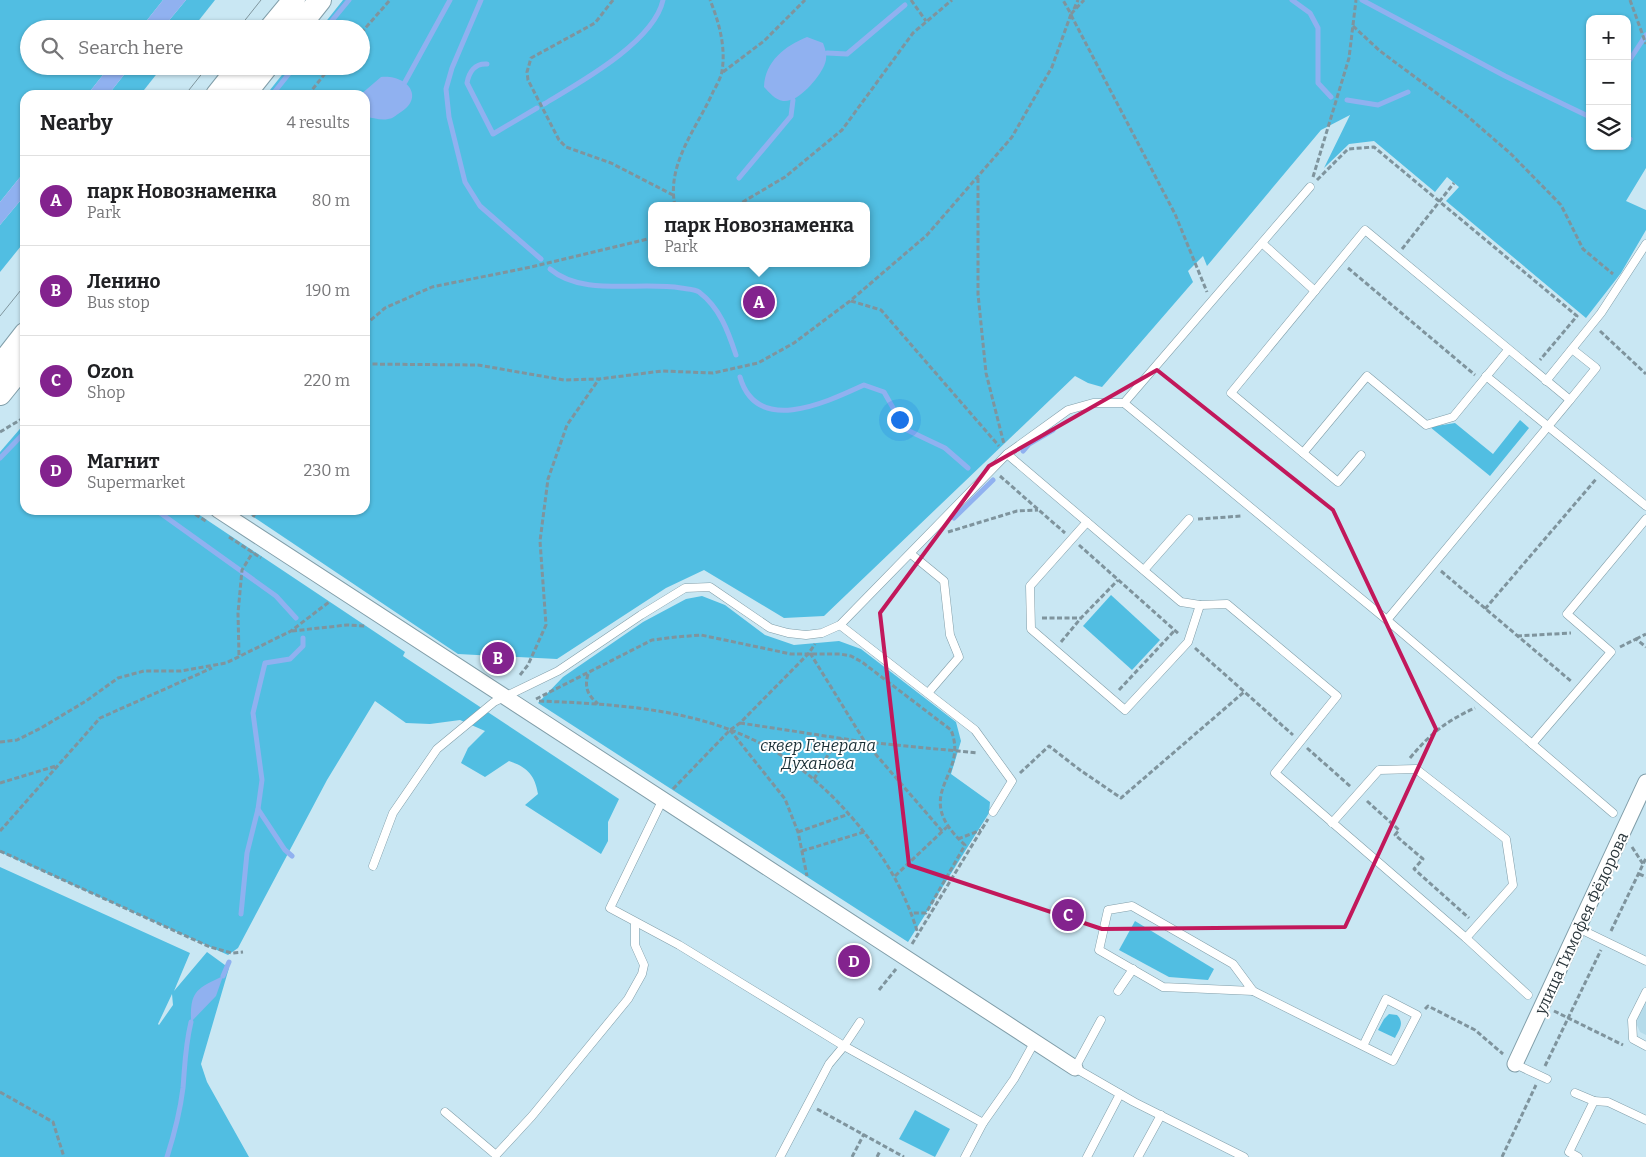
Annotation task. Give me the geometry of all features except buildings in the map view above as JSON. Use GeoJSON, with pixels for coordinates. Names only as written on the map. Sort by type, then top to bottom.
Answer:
{"type":"FeatureCollection","features":[{"type":"Feature","properties":{"kind":"main road"},"geometry":{"type":"LineString","coordinates":[[277,20],[294,0]]}},
{"type":"Feature","properties":{"kind":"main road"},"geometry":{"type":"LineString","coordinates":[[304,20],[320,0]]}},
{"type":"Feature","properties":{"kind":"main road"},"geometry":{"type":"LineString","coordinates":[[221,90],[233,75]]}},
{"type":"Feature","properties":{"kind":"main road"},"geometry":{"type":"LineString","coordinates":[[248,90],[260,75]]}},
{"type":"Feature","properties":{"kind":"main road"},"geometry":{"type":"LineString","coordinates":[[11,375],[20,349]]}},
{"type":"Feature","properties":{"kind":"street"},"geometry":{"type":"LineString","coordinates":[[226,515],[506,696],[662,801],[1075,1068]]}},
{"type":"Feature","properties":{"kind":"street","name":"улица Тимофея Фёдорова"},"geometry":{"type":"LineString","coordinates":[[1515,1064],[1578,928],[1642,801],[1646,782]]}},
{"type":"Feature","properties":{"kind":"lane"},"geometry":{"type":"LineString","coordinates":[[1124,403],[1310,188]]}},
{"type":"Feature","properties":{"kind":"lane"},"geometry":{"type":"LineString","coordinates":[[1361,455],[1338,482],[1231,393],[1365,230],[1570,400]]}},
{"type":"Feature","properties":{"kind":"lane"},"geometry":{"type":"LineString","coordinates":[[1262,243],[1315,291]]}},
{"type":"Feature","properties":{"kind":"lane"},"geometry":{"type":"LineString","coordinates":[[1546,381],[1623,282],[1646,244]]}},
{"type":"Feature","properties":{"kind":"lane"},"geometry":{"type":"LineString","coordinates":[[1387,620],[1596,368],[1572,349]]}},
{"type":"Feature","properties":{"kind":"lane"},"geometry":{"type":"LineString","coordinates":[[1303,453],[1367,376],[1426,425],[1452,417],[1508,350]]}},
{"type":"Feature","properties":{"kind":"lane"},"geometry":{"type":"LineString","coordinates":[[1484,378],[1548,426],[1646,506]]}},
{"type":"Feature","properties":{"kind":"lane"},"geometry":{"type":"LineString","coordinates":[[373,866],[392,813],[437,749],[494,702],[558,671],[685,588],[710,587],[770,628],[788,633],[806,635],[822,633],[840,625],[926,539],[1006,454],[1068,410],[1093,403],[1124,403],[1387,620],[1614,813]]}},
{"type":"Feature","properties":{"kind":"lane"},"geometry":{"type":"LineString","coordinates":[[1006,454],[1181,602],[1200,605],[1227,604],[1337,696],[1275,773],[1466,938],[1528,995]]}},
{"type":"Feature","properties":{"kind":"lane"},"geometry":{"type":"LineString","coordinates":[[1532,744],[1611,652],[1567,614],[1646,518]]}},
{"type":"Feature","properties":{"kind":"lane"},"geometry":{"type":"LineString","coordinates":[[1144,570],[1189,519]]}},
{"type":"Feature","properties":{"kind":"lane"},"geometry":{"type":"LineString","coordinates":[[1087,522],[1030,586],[1031,629],[1126,710],[1188,642],[1200,605]]}},
{"type":"Feature","properties":{"kind":"lane"},"geometry":{"type":"LineString","coordinates":[[911,554],[944,581],[950,635],[959,657],[928,693]]}},
{"type":"Feature","properties":{"kind":"lane"},"geometry":{"type":"LineString","coordinates":[[840,625],[975,730],[1012,781],[993,812]]}},
{"type":"Feature","properties":{"kind":"lane"},"geometry":{"type":"LineString","coordinates":[[1332,823],[1379,770],[1416,769],[1506,839],[1513,885],[1466,938]]}},
{"type":"Feature","properties":{"kind":"lane"},"geometry":{"type":"LineString","coordinates":[[662,801],[610,908],[635,923],[680,944],[844,1046],[983,1123]]}},
{"type":"Feature","properties":{"kind":"lane"},"geometry":{"type":"LineString","coordinates":[[1253,991],[1233,964],[1132,906],[1108,910],[1099,950],[1163,986],[1253,991],[1363,1046],[1394,1061],[1417,1015],[1386,999],[1363,1046]]}},
{"type":"Feature","properties":{"kind":"lane"},"geometry":{"type":"LineString","coordinates":[[445,1112],[495,1156],[532,1116],[628,999],[642,974],[644,965],[635,945],[635,923]]}},
{"type":"Feature","properties":{"kind":"lane"},"geometry":{"type":"LineString","coordinates":[[1578,928],[1646,962]]}},
{"type":"Feature","properties":{"kind":"lane"},"geometry":{"type":"LineString","coordinates":[[1118,991],[1133,969]]}},
{"type":"Feature","properties":{"kind":"lane"},"geometry":{"type":"LineString","coordinates":[[1646,992],[1632,1020],[1633,1040],[1646,1046]]}},
{"type":"Feature","properties":{"kind":"lane"},"geometry":{"type":"LineString","coordinates":[[1101,1020],[1075,1068],[1120,1094],[1244,1157]]}},
{"type":"Feature","properties":{"kind":"lane"},"geometry":{"type":"LineString","coordinates":[[780,1157],[828,1064],[844,1046],[860,1022]]}},
{"type":"Feature","properties":{"kind":"lane"},"geometry":{"type":"LineString","coordinates":[[965,1157],[983,1123],[1014,1079],[1034,1043]]}},
{"type":"Feature","properties":{"kind":"lane"},"geometry":{"type":"LineString","coordinates":[[1515,1064],[1547,1079]]}},
{"type":"Feature","properties":{"kind":"lane"},"geometry":{"type":"LineString","coordinates":[[1575,1092],[1594,1101],[1608,1102],[1646,1120]]}},
{"type":"Feature","properties":{"kind":"lane"},"geometry":{"type":"LineString","coordinates":[[1087,1157],[1120,1094]]}},
{"type":"Feature","properties":{"kind":"lane"},"geometry":{"type":"LineString","coordinates":[[1578,1157],[1569,1152],[1594,1101]]}},
{"type":"Feature","properties":{"kind":"lane"},"geometry":{"type":"LineString","coordinates":[[1138,1157],[1160,1115]]}},
{"type":"Feature","properties":{"kind":"path"},"geometry":{"type":"LineString","coordinates":[[370,23],[390,0]]}},
{"type":"Feature","properties":{"kind":"path"},"geometry":{"type":"LineString","coordinates":[[613,0],[595,23],[531,58],[527,72],[528,80],[558,140],[566,148],[611,163],[673,195]]}},
{"type":"Feature","properties":{"kind":"path"},"geometry":{"type":"LineString","coordinates":[[674,202],[673,195],[679,160],[691,131],[710,99],[722,72],[722,35],[710,0]]}},
{"type":"Feature","properties":{"kind":"path"},"geometry":{"type":"LineString","coordinates":[[722,72],[764,40],[805,0]]}},
{"type":"Feature","properties":{"kind":"path"},"geometry":{"type":"LineString","coordinates":[[911,0],[926,21]]}},
{"type":"Feature","properties":{"kind":"path"},"geometry":{"type":"LineString","coordinates":[[743,202],[785,177],[842,130],[913,33],[952,0]]}},
{"type":"Feature","properties":{"kind":"path"},"geometry":{"type":"LineString","coordinates":[[1063,0],[1175,214],[1193,262],[1212,302]]}},
{"type":"Feature","properties":{"kind":"path"},"geometry":{"type":"LineString","coordinates":[[370,364],[478,366],[564,380],[599,379],[662,371],[713,373],[758,363],[794,343],[850,301],[927,235],[1012,137],[1036,99],[1052,67],[1078,0]]}},
{"type":"Feature","properties":{"kind":"path"},"geometry":{"type":"LineString","coordinates":[[1071,14],[1084,0]]}},
{"type":"Feature","properties":{"kind":"path"},"geometry":{"type":"LineString","coordinates":[[1310,188],[1349,58],[1356,0]]}},
{"type":"Feature","properties":{"kind":"path"},"geometry":{"type":"LineString","coordinates":[[1630,0],[1646,44]]}},
{"type":"Feature","properties":{"kind":"path"},"geometry":{"type":"LineString","coordinates":[[1353,26],[1380,51],[1466,115],[1511,154],[1561,205],[1583,249],[1623,282]]}},
{"type":"Feature","properties":{"kind":"path"},"geometry":{"type":"LineString","coordinates":[[312,90],[324,75]]}},
{"type":"Feature","properties":{"kind":"path"},"geometry":{"type":"LineString","coordinates":[[1310,188],[1348,149],[1374,147],[1577,316],[1532,369]]}},
{"type":"Feature","properties":{"kind":"path"},"geometry":{"type":"LineString","coordinates":[[978,177],[978,294],[986,373],[1006,454]]}},
{"type":"Feature","properties":{"kind":"path"},"geometry":{"type":"LineString","coordinates":[[1396,256],[1454,182]]}},
{"type":"Feature","properties":{"kind":"path"},"geometry":{"type":"LineString","coordinates":[[370,321],[385,308],[432,287],[532,267],[648,239]]}},
{"type":"Feature","properties":{"kind":"path"},"geometry":{"type":"LineString","coordinates":[[1340,262],[1484,378]]}},
{"type":"Feature","properties":{"kind":"path"},"geometry":{"type":"LineString","coordinates":[[850,301],[881,310],[1006,454]]}},
{"type":"Feature","properties":{"kind":"path"},"geometry":{"type":"LineString","coordinates":[[1592,324],[1646,374]]}},
{"type":"Feature","properties":{"kind":"path"},"geometry":{"type":"LineString","coordinates":[[506,696],[528,665],[546,625],[540,541],[548,479],[567,425],[599,379]]}},
{"type":"Feature","properties":{"kind":"path"},"geometry":{"type":"LineString","coordinates":[[0,432],[20,420]]}},
{"type":"Feature","properties":{"kind":"path"},"geometry":{"type":"LineString","coordinates":[[992,469],[1300,742]]}},
{"type":"Feature","properties":{"kind":"path"},"geometry":{"type":"LineString","coordinates":[[1485,609],[1603,471]]}},
{"type":"Feature","properties":{"kind":"path"},"geometry":{"type":"LineString","coordinates":[[926,539],[1017,511],[1038,510]]}},
{"type":"Feature","properties":{"kind":"path"},"geometry":{"type":"LineString","coordinates":[[1189,519],[1260,514]]}},
{"type":"Feature","properties":{"kind":"path"},"geometry":{"type":"LineString","coordinates":[[1433,564],[1579,689]]}},
{"type":"Feature","properties":{"kind":"path"},"geometry":{"type":"LineString","coordinates":[[239,655],[238,613],[244,567]]}},
{"type":"Feature","properties":{"kind":"path"},"geometry":{"type":"LineString","coordinates":[[1055,650],[1081,618],[1118,580]]}},
{"type":"Feature","properties":{"kind":"path"},"geometry":{"type":"LineString","coordinates":[[0,831],[100,718],[291,631],[329,602]]}},
{"type":"Feature","properties":{"kind":"path"},"geometry":{"type":"LineString","coordinates":[[1031,618],[1081,618]]}},
{"type":"Feature","properties":{"kind":"path"},"geometry":{"type":"LineString","coordinates":[[291,631],[347,625],[366,626]]}},
{"type":"Feature","properties":{"kind":"path"},"geometry":{"type":"LineString","coordinates":[[1112,698],[1174,630]]}},
{"type":"Feature","properties":{"kind":"path"},"geometry":{"type":"LineString","coordinates":[[1517,636],[1588,632]]}},
{"type":"Feature","properties":{"kind":"path"},"geometry":{"type":"LineString","coordinates":[[662,801],[730,730],[740,723],[810,653],[822,633]]}},
{"type":"Feature","properties":{"kind":"path"},"geometry":{"type":"LineString","coordinates":[[1619,648],[1646,634]]}},
{"type":"Feature","properties":{"kind":"path"},"geometry":{"type":"LineString","coordinates":[[912,913],[926,913],[965,846],[947,827],[941,810],[940,794],[956,751],[951,730],[862,662],[851,656],[840,654],[791,654],[701,635],[676,637],[652,640],[533,700],[598,704],[683,715],[752,738],[787,758],[814,778],[849,814],[880,852],[895,876],[912,913],[918,934]]}},
{"type":"Feature","properties":{"kind":"path"},"geometry":{"type":"LineString","coordinates":[[1636,639],[1646,647]]}},
{"type":"Feature","properties":{"kind":"path"},"geometry":{"type":"LineString","coordinates":[[810,653],[865,742],[942,831]]}},
{"type":"Feature","properties":{"kind":"path"},"geometry":{"type":"LineString","coordinates":[[0,742],[17,740],[41,728],[86,701],[118,678],[144,671],[181,671],[217,666]]}},
{"type":"Feature","properties":{"kind":"path"},"geometry":{"type":"LineString","coordinates":[[588,673],[586,688],[590,697],[598,704]]}},
{"type":"Feature","properties":{"kind":"path"},"geometry":{"type":"LineString","coordinates":[[1012,781],[1049,746],[1121,798],[1244,692]]}},
{"type":"Feature","properties":{"kind":"path"},"geometry":{"type":"LineString","coordinates":[[1401,769],[1430,735],[1453,718],[1485,704]]}},
{"type":"Feature","properties":{"kind":"path"},"geometry":{"type":"LineString","coordinates":[[740,723],[865,742],[992,754]]}},
{"type":"Feature","properties":{"kind":"path"},"geometry":{"type":"LineString","coordinates":[[730,730],[776,785],[785,799],[798,832],[808,880]]}},
{"type":"Feature","properties":{"kind":"path"},"geometry":{"type":"LineString","coordinates":[[814,778],[829,753],[844,738]]}},
{"type":"Feature","properties":{"kind":"path"},"geometry":{"type":"LineString","coordinates":[[1314,754],[1399,830],[1395,835],[1422,859],[1414,869],[1477,925]]}},
{"type":"Feature","properties":{"kind":"path"},"geometry":{"type":"LineString","coordinates":[[0,783],[57,766]]}},
{"type":"Feature","properties":{"kind":"path"},"geometry":{"type":"LineString","coordinates":[[911,947],[993,812]]}},
{"type":"Feature","properties":{"kind":"path"},"geometry":{"type":"LineString","coordinates":[[798,832],[849,814]]}},
{"type":"Feature","properties":{"kind":"path"},"geometry":{"type":"LineString","coordinates":[[895,876],[947,827]]}},
{"type":"Feature","properties":{"kind":"path"},"geometry":{"type":"LineString","coordinates":[[958,839],[982,830]]}},
{"type":"Feature","properties":{"kind":"path"},"geometry":{"type":"LineString","coordinates":[[802,851],[864,832]]}},
{"type":"Feature","properties":{"kind":"path"},"geometry":{"type":"LineString","coordinates":[[1627,840],[1643,864]]}},
{"type":"Feature","properties":{"kind":"path"},"geometry":{"type":"LineString","coordinates":[[0,853],[210,947],[232,952],[243,952]]}},
{"type":"Feature","properties":{"kind":"path"},"geometry":{"type":"LineString","coordinates":[[1543,1071],[1646,858]]}},
{"type":"Feature","properties":{"kind":"path"},"geometry":{"type":"LineString","coordinates":[[1639,874],[1646,877]]}},
{"type":"Feature","properties":{"kind":"path"},"geometry":{"type":"LineString","coordinates":[[879,990],[900,964]]}},
{"type":"Feature","properties":{"kind":"path"},"geometry":{"type":"LineString","coordinates":[[1417,1015],[1428,1006],[1444,1014],[1475,1030],[1515,1064]]}},
{"type":"Feature","properties":{"kind":"path"},"geometry":{"type":"LineString","coordinates":[[1549,1009],[1629,1048]]}},
{"type":"Feature","properties":{"kind":"path"},"geometry":{"type":"LineString","coordinates":[[1502,1157],[1538,1082]]}},
{"type":"Feature","properties":{"kind":"path"},"geometry":{"type":"LineString","coordinates":[[0,1092],[53,1122],[64,1157]]}},
{"type":"Feature","properties":{"kind":"path"},"geometry":{"type":"LineString","coordinates":[[808,1104],[904,1157]]}},
{"type":"Feature","properties":{"kind":"path"},"geometry":{"type":"LineString","coordinates":[[852,1157],[864,1134]]}},
{"type":"Feature","properties":{"kind":"path"},"geometry":{"type":"LineString","coordinates":[[877,1157],[880,1151]]}},
{"type":"Feature","properties":{"kind":"highlighted area"},"geometry":{"type":"Polygon","coordinates":[[[1157,370],[1333,510],[1436,729],[1345,927],[1102,929],[909,865],[880,613],[989,466],[1157,370]]]}},
{"type":"Feature","properties":{"kind":"shaded area"},"geometry":{"type":"Polygon","coordinates":[[[163,0],[186,0],[169,20],[147,20],[163,0]]]}},
{"type":"Feature","properties":{"kind":"shaded area"},"geometry":{"type":"Polygon","coordinates":[[[807,37],[823,43],[826,54],[824,66],[817,77],[801,94],[789,101],[777,99],[764,87],[768,69],[784,50],[807,37]]]}},
{"type":"Feature","properties":{"kind":"shaded area"},"geometry":{"type":"Polygon","coordinates":[[[103,75],[124,75],[112,90],[91,90],[103,75]]]}},
{"type":"Feature","properties":{"kind":"shaded area"},"geometry":{"type":"Polygon","coordinates":[[[381,77],[399,79],[410,88],[412,94],[411,101],[407,108],[391,119],[370,118],[370,90],[366,90],[381,77]]]}},
{"type":"Feature","properties":{"kind":"shaded area"},"geometry":{"type":"Polygon","coordinates":[[[20,177],[20,201],[0,225],[0,202],[20,177]]]}},
{"type":"Feature","properties":{"kind":"shaded area"},"geometry":{"type":"Polygon","coordinates":[[[223,976],[216,996],[191,1022],[192,1004],[197,992],[206,984],[223,976]]]}},
{"type":"Feature","properties":{"kind":"shaded area"},"geometry":{"type":"Polygon","coordinates":[[[1646,997],[1646,1035],[1640,1032],[1637,1025],[1638,1014],[1646,997]]]}},
{"type":"Feature","properties":{"kind":"green space"},"geometry":{"type":"Polygon","coordinates":[[[0,0],[163,0],[147,20],[20,20],[20,75],[103,75],[91,90],[20,90],[20,177],[0,202],[0,0]]]}},
{"type":"Feature","properties":{"kind":"green space"},"geometry":{"type":"Polygon","coordinates":[[[186,0],[215,0],[199,20],[169,20],[186,0]]]}},
{"type":"Feature","properties":{"kind":"green space"},"geometry":{"type":"Polygon","coordinates":[[[343,0],[1646,0],[1646,168],[1626,201],[1646,210],[1646,230],[1621,273],[1586,318],[1446,201],[1459,187],[1447,177],[1435,192],[1374,141],[1349,144],[1324,168],[1350,115],[1321,130],[1207,266],[1203,256],[1188,271],[1193,282],[1102,387],[1088,383],[1075,376],[824,616],[784,618],[704,570],[666,588],[557,659],[458,654],[250,515],[370,515],[370,90],[270,90],[282,75],[370,75],[370,20],[327,20],[343,0]]]}},
{"type":"Feature","properties":{"kind":"green space"},"geometry":{"type":"Polygon","coordinates":[[[124,75],[156,75],[144,90],[112,90],[124,75]]]}},
{"type":"Feature","properties":{"kind":"green space"},"geometry":{"type":"Polygon","coordinates":[[[20,201],[20,247],[0,272],[0,225],[20,201]]]}},
{"type":"Feature","properties":{"kind":"green space"},"geometry":{"type":"Polygon","coordinates":[[[1520,420],[1529,428],[1490,476],[1430,427],[1455,423],[1493,454],[1520,420]]]}},
{"type":"Feature","properties":{"kind":"green space"},"geometry":{"type":"Polygon","coordinates":[[[20,429],[20,515],[200,515],[405,652],[403,656],[619,799],[608,822],[608,841],[601,854],[525,805],[538,794],[532,777],[521,766],[509,761],[485,777],[461,763],[468,748],[485,731],[460,720],[430,724],[406,723],[375,701],[327,780],[238,948],[228,955],[0,852],[0,452],[20,429]]]}},
{"type":"Feature","properties":{"kind":"green space"},"geometry":{"type":"Polygon","coordinates":[[[1111,595],[1160,640],[1132,670],[1083,626],[1111,595]]]}},
{"type":"Feature","properties":{"kind":"green space","name":"сквер Генерала Духанова"},"geometry":{"type":"Polygon","coordinates":[[[702,596],[725,605],[765,635],[794,645],[839,641],[861,649],[956,722],[961,741],[951,774],[990,802],[989,813],[908,942],[538,703],[563,677],[643,622],[686,599],[702,596]]]}},
{"type":"Feature","properties":{"kind":"green space"},"geometry":{"type":"Polygon","coordinates":[[[0,867],[190,953],[174,991],[207,952],[229,968],[201,1064],[207,1082],[249,1157],[0,1157],[0,867]],[[172,994],[159,1025],[173,1005],[172,994]]]}},
{"type":"Feature","properties":{"kind":"green space"},"geometry":{"type":"Polygon","coordinates":[[[1135,921],[1214,969],[1208,980],[1169,977],[1119,950],[1135,921]]]}},
{"type":"Feature","properties":{"kind":"green space"},"geometry":{"type":"Polygon","coordinates":[[[1389,1014],[1397,1015],[1401,1021],[1395,1038],[1378,1030],[1389,1014]]]}},
{"type":"Feature","properties":{"kind":"green space"},"geometry":{"type":"Polygon","coordinates":[[[915,1110],[950,1129],[935,1157],[899,1139],[915,1110]]]}},
{"type":"Feature","properties":{"kind":"waterway"},"geometry":{"type":"LineString","coordinates":[[332,20],[349,0]]}},
{"type":"Feature","properties":{"kind":"waterway"},"geometry":{"type":"LineString","coordinates":[[405,82],[450,0]]}},
{"type":"Feature","properties":{"kind":"waterway"},"geometry":{"type":"LineString","coordinates":[[481,0],[452,68],[446,89],[449,117],[465,182],[480,206],[541,259]]}},
{"type":"Feature","properties":{"kind":"waterway"},"geometry":{"type":"LineString","coordinates":[[544,104],[595,73],[631,46],[646,31],[657,16],[663,0]]}},
{"type":"Feature","properties":{"kind":"waterway"},"geometry":{"type":"LineString","coordinates":[[1292,0],[1310,13],[1318,28],[1318,83],[1331,97]]}},
{"type":"Feature","properties":{"kind":"waterway"},"geometry":{"type":"LineString","coordinates":[[1362,0],[1505,76],[1586,115]]}},
{"type":"Feature","properties":{"kind":"waterway"},"geometry":{"type":"LineString","coordinates":[[827,53],[847,54],[905,5]]}},
{"type":"Feature","properties":{"kind":"waterway"},"geometry":{"type":"LineString","coordinates":[[1630,60],[1646,35]]}},
{"type":"Feature","properties":{"kind":"waterway"},"geometry":{"type":"LineString","coordinates":[[487,64],[479,65],[473,69],[467,83],[493,134],[537,108]]}},
{"type":"Feature","properties":{"kind":"waterway"},"geometry":{"type":"LineString","coordinates":[[276,90],[288,75]]}},
{"type":"Feature","properties":{"kind":"waterway"},"geometry":{"type":"LineString","coordinates":[[1347,100],[1378,105],[1408,92]]}},
{"type":"Feature","properties":{"kind":"waterway"},"geometry":{"type":"LineString","coordinates":[[739,178],[791,116],[793,100]]}},
{"type":"Feature","properties":{"kind":"waterway"},"geometry":{"type":"LineString","coordinates":[[550,269],[563,278],[579,283],[612,286],[665,286],[697,291],[713,305],[718,313],[736,355]]}},
{"type":"Feature","properties":{"kind":"waterway"},"geometry":{"type":"LineString","coordinates":[[740,377],[749,395],[761,406],[777,410],[794,410],[813,405],[864,385],[884,392],[905,429],[945,448],[968,468]]}},
{"type":"Feature","properties":{"kind":"waterway"},"geometry":{"type":"LineString","coordinates":[[1023,451],[1029,444],[1053,430]]}},
{"type":"Feature","properties":{"kind":"waterway"},"geometry":{"type":"LineString","coordinates":[[0,458],[20,437]]}},
{"type":"Feature","properties":{"kind":"waterway"},"geometry":{"type":"LineString","coordinates":[[954,518],[993,480]]}},
{"type":"Feature","properties":{"kind":"waterway"},"geometry":{"type":"LineString","coordinates":[[163,515],[276,596],[296,618]]}},
{"type":"Feature","properties":{"kind":"waterway"},"geometry":{"type":"LineString","coordinates":[[292,856],[285,850],[258,809],[262,780],[253,713],[265,663],[290,659],[303,646],[303,638]]}},
{"type":"Feature","properties":{"kind":"waterway"},"geometry":{"type":"LineString","coordinates":[[241,914],[247,853],[258,809]]}},
{"type":"Feature","properties":{"kind":"waterway"},"geometry":{"type":"LineString","coordinates":[[223,976],[229,962]]}},
{"type":"Feature","properties":{"kind":"waterway"},"geometry":{"type":"LineString","coordinates":[[167,1157],[180,1106],[186,1048],[191,1022]]}},
{"type":"Feature","properties":{"kind":"tram line"},"geometry":{"type":"LineString","coordinates":[[245,20],[261,0]]}},
{"type":"Feature","properties":{"kind":"tram line"},"geometry":{"type":"LineString","coordinates":[[189,90],[201,75]]}},
{"type":"Feature","properties":{"kind":"tram line"},"geometry":{"type":"LineString","coordinates":[[0,316],[20,291]]}},
{"type":"Feature","properties":{"kind":"place","name":"парк Новознаменка"},"geometry":{"type":"Point","coordinates":[759,302]}},
{"type":"Feature","properties":{"kind":"place","name":"Ленино"},"geometry":{"type":"Point","coordinates":[498,658]}},
{"type":"Feature","properties":{"kind":"place","name":"Ozon"},"geometry":{"type":"Point","coordinates":[1068,915]}},
{"type":"Feature","properties":{"kind":"place","name":"Магнит"},"geometry":{"type":"Point","coordinates":[854,961]}}]}
